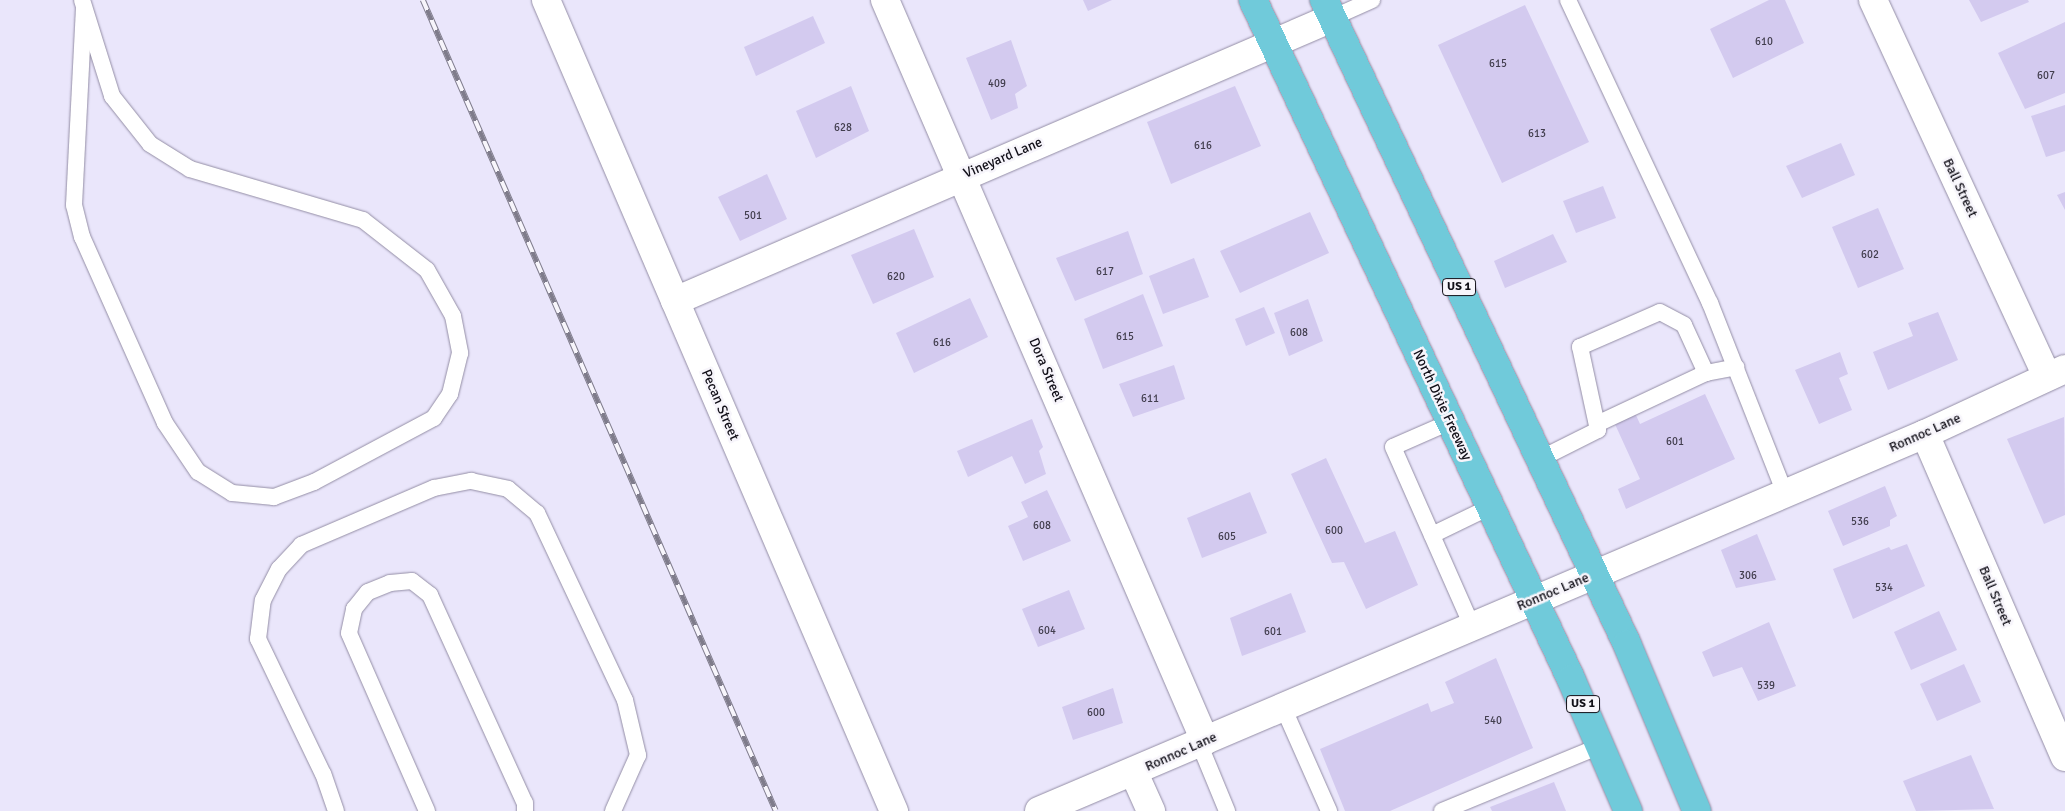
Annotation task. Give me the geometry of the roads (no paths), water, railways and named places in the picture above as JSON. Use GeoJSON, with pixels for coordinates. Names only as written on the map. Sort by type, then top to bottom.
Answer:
{"type":"FeatureCollection","features":[{"type":"Feature","properties":{"kind":"main road","name":"North Dixie Freeway"},"geometry":{"type":"LineString","coordinates":[[1252,0],[1602,745],[1628,811]]}},
{"type":"Feature","properties":{"kind":"main road","name":"US 1"},"geometry":{"type":"LineString","coordinates":[[1328,9],[1594,574],[1661,721],[1696,811]]}},
{"type":"Feature","properties":{"kind":"street","name":"Pecan Street"},"geometry":{"type":"LineString","coordinates":[[546,0],[894,811]]}},
{"type":"Feature","properties":{"kind":"street","name":"Dora Street"},"geometry":{"type":"LineString","coordinates":[[885,0],[963,175],[1202,742]]}},
{"type":"Feature","properties":{"kind":"street","name":"Ball Street"},"geometry":{"type":"LineString","coordinates":[[1873,0],[2056,373]]}},
{"type":"Feature","properties":{"kind":"street","name":"Vineyard Lane"},"geometry":{"type":"LineString","coordinates":[[675,301],[963,175],[1273,44],[1328,9]]}},
{"type":"Feature","properties":{"kind":"street","name":"Ronnoc Lane"},"geometry":{"type":"LineString","coordinates":[[1039,811],[1134,773],[1472,626],[1925,434],[2056,373]]}},
{"type":"Feature","properties":{"kind":"street","name":"Ball Street"},"geometry":{"type":"LineString","coordinates":[[1925,434],[2065,757]]}},
{"type":"Feature","properties":{"kind":"street"},"geometry":{"type":"LineString","coordinates":[[1134,773],[1151,811]]}},
{"type":"Feature","properties":{"kind":"lane"},"geometry":{"type":"LineString","coordinates":[[1328,9],[1372,0]]}},
{"type":"Feature","properties":{"kind":"lane"},"geometry":{"type":"LineString","coordinates":[[1568,0],[1710,303],[1786,493]]}},
{"type":"Feature","properties":{"kind":"lane"},"geometry":{"type":"LineString","coordinates":[[83,4],[112,96],[150,144],[190,169],[363,220],[427,270],[453,316],[460,353],[450,394],[434,418],[314,482],[274,497],[232,493],[198,472],[165,423],[80,229],[74,205],[83,4]]}},
{"type":"Feature","properties":{"kind":"lane"},"geometry":{"type":"LineString","coordinates":[[1540,459],[1598,430],[1580,347],[1660,312],[1684,325],[1706,373]]}},
{"type":"Feature","properties":{"kind":"lane"},"geometry":{"type":"LineString","coordinates":[[1597,424],[1706,373],[1736,367]]}},
{"type":"Feature","properties":{"kind":"lane"},"geometry":{"type":"LineString","coordinates":[[1450,422],[1393,447],[1472,626]]}},
{"type":"Feature","properties":{"kind":"lane"},"geometry":{"type":"LineString","coordinates":[[336,811],[322,774],[258,639],[263,600],[280,569],[301,545],[434,488],[471,481],[508,489],[537,513],[626,700],[638,755],[613,811]]}},
{"type":"Feature","properties":{"kind":"lane"},"geometry":{"type":"LineString","coordinates":[[1432,535],[1490,507]]}},
{"type":"Feature","properties":{"kind":"lane"},"geometry":{"type":"LineString","coordinates":[[427,811],[349,633],[354,609],[368,592],[390,583],[412,581],[430,595],[525,803],[525,811]]}},
{"type":"Feature","properties":{"kind":"lane"},"geometry":{"type":"LineString","coordinates":[[1283,707],[1329,811]]}},
{"type":"Feature","properties":{"kind":"lane"},"geometry":{"type":"LineString","coordinates":[[1202,742],[1227,811]]}},
{"type":"Feature","properties":{"kind":"lane"},"geometry":{"type":"LineString","coordinates":[[1442,811],[1602,745]]}},
{"type":"Feature","properties":{"kind":"railway"},"geometry":{"type":"LineString","coordinates":[[423,0],[776,811]]}}]}
